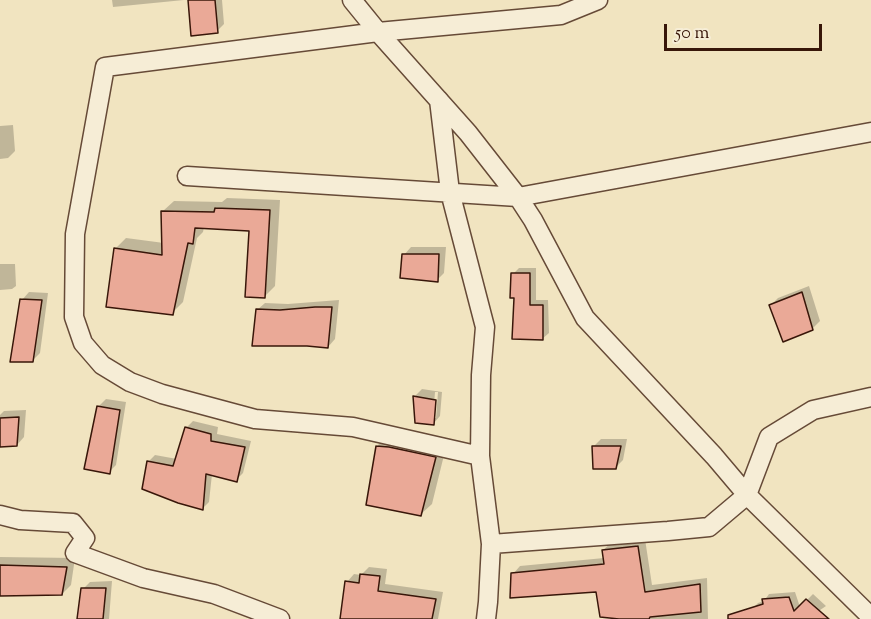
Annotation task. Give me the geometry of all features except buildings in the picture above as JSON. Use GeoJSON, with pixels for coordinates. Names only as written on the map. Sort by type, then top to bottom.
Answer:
{"type":"FeatureCollection","features":[{"type":"Feature","properties":{"kind":"street"},"geometry":{"type":"LineString","coordinates":[[352,0],[439,100],[518,197],[533,220],[585,318],[747,495],[871,617]]}},
{"type":"Feature","properties":{"kind":"street"},"geometry":{"type":"LineString","coordinates":[[480,456],[353,427],[255,419],[162,394],[130,382],[102,365],[83,343],[74,317],[75,234],[105,68],[378,32],[561,15],[598,0]]}},
{"type":"Feature","properties":{"kind":"street"},"geometry":{"type":"LineString","coordinates":[[439,100],[450,192],[485,327],[481,375],[480,456],[491,544],[486,619]]}},
{"type":"Feature","properties":{"kind":"street"},"geometry":{"type":"LineString","coordinates":[[187,176],[518,197],[871,132]]}},
{"type":"Feature","properties":{"kind":"street"},"geometry":{"type":"LineString","coordinates":[[491,544],[709,526],[747,495],[769,437],[813,410],[871,397]]}},
{"type":"Feature","properties":{"kind":"street"},"geometry":{"type":"LineString","coordinates":[[0,515],[20,520],[73,523],[85,538],[75,553],[143,578],[214,594],[280,619]]}}]}
